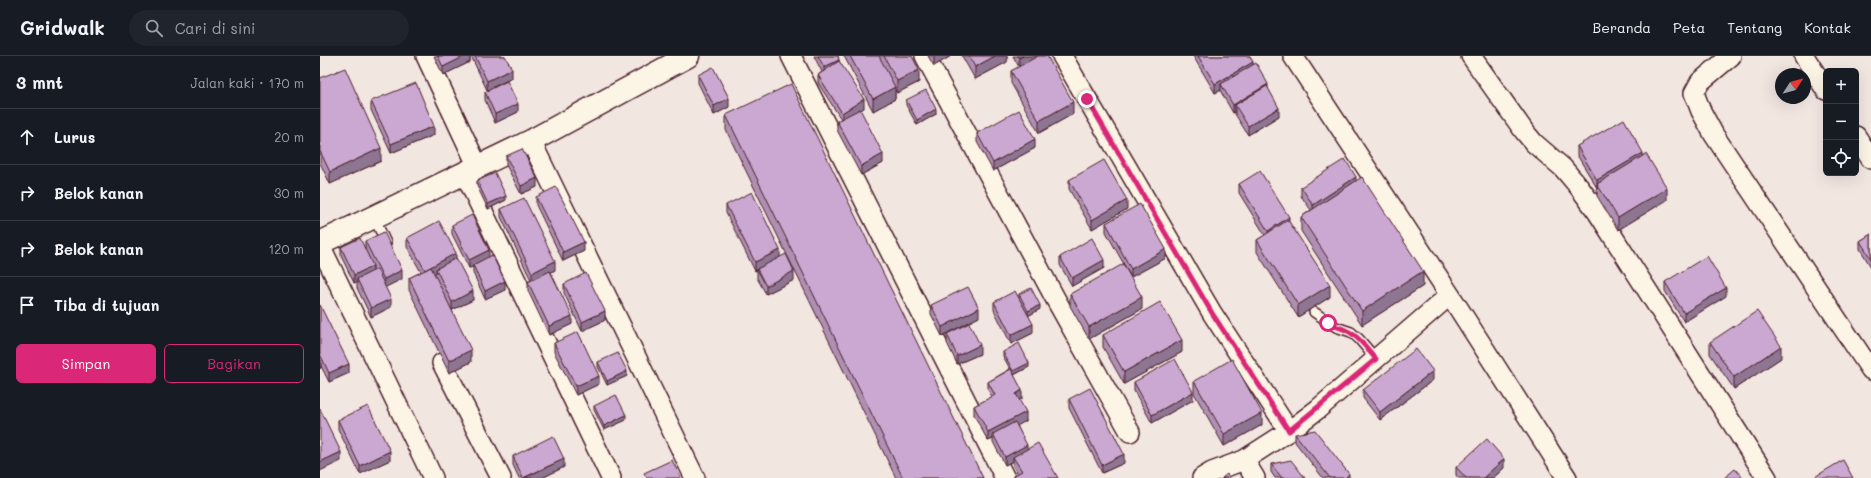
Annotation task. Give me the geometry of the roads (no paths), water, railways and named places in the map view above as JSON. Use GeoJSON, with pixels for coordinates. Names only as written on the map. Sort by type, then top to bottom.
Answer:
{"type":"FeatureCollection","features":[{"type":"Feature","properties":{"kind":"street"},"geometry":{"type":"LineString","coordinates":[[426,56],[471,171],[611,478]]}},
{"type":"Feature","properties":{"kind":"street"},"geometry":{"type":"LineString","coordinates":[[433,478],[320,244],[531,141],[688,56]]}},
{"type":"Feature","properties":{"kind":"street"},"geometry":{"type":"LineString","coordinates":[[792,56],[1004,478]]}},
{"type":"Feature","properties":{"kind":"street"},"geometry":{"type":"LineString","coordinates":[[924,56],[1055,298],[1130,432]]}},
{"type":"Feature","properties":{"kind":"street"},"geometry":{"type":"LineString","coordinates":[[1062,56],[1212,313],[1289,431]]}},
{"type":"Feature","properties":{"kind":"street"},"geometry":{"type":"LineString","coordinates":[[1293,56],[1450,295],[1567,478]]}},
{"type":"Feature","properties":{"kind":"street"},"geometry":{"type":"LineString","coordinates":[[1471,56],[1524,131],[1534,143],[1563,168],[1598,213],[1767,478]]}},
{"type":"Feature","properties":{"kind":"street"},"geometry":{"type":"LineString","coordinates":[[1731,56],[1700,82],[1694,93],[1701,111],[1719,142],[1871,370]]}},
{"type":"Feature","properties":{"kind":"street"},"geometry":{"type":"LineString","coordinates":[[1804,56],[1823,85]]}},
{"type":"Feature","properties":{"kind":"street"},"geometry":{"type":"LineString","coordinates":[[1859,140],[1871,159]]}},
{"type":"Feature","properties":{"kind":"street"},"geometry":{"type":"LineString","coordinates":[[531,141],[694,478]]}},
{"type":"Feature","properties":{"kind":"street"},"geometry":{"type":"LineString","coordinates":[[1202,478],[1212,472],[1244,460],[1289,431],[1450,295]]}},
{"type":"Feature","properties":{"kind":"street"},"geometry":{"type":"LineString","coordinates":[[442,363],[501,478]]}},
{"type":"Feature","properties":{"kind":"street"},"geometry":{"type":"LineString","coordinates":[[1244,460],[1255,478]]}},
{"type":"Feature","properties":{"kind":"lane"},"geometry":{"type":"LineString","coordinates":[[374,217],[391,251]]}},
{"type":"Feature","properties":{"kind":"lane"},"geometry":{"type":"LineString","coordinates":[[1314,312],[1336,327],[1351,332],[1359,338],[1376,359]]}}]}
